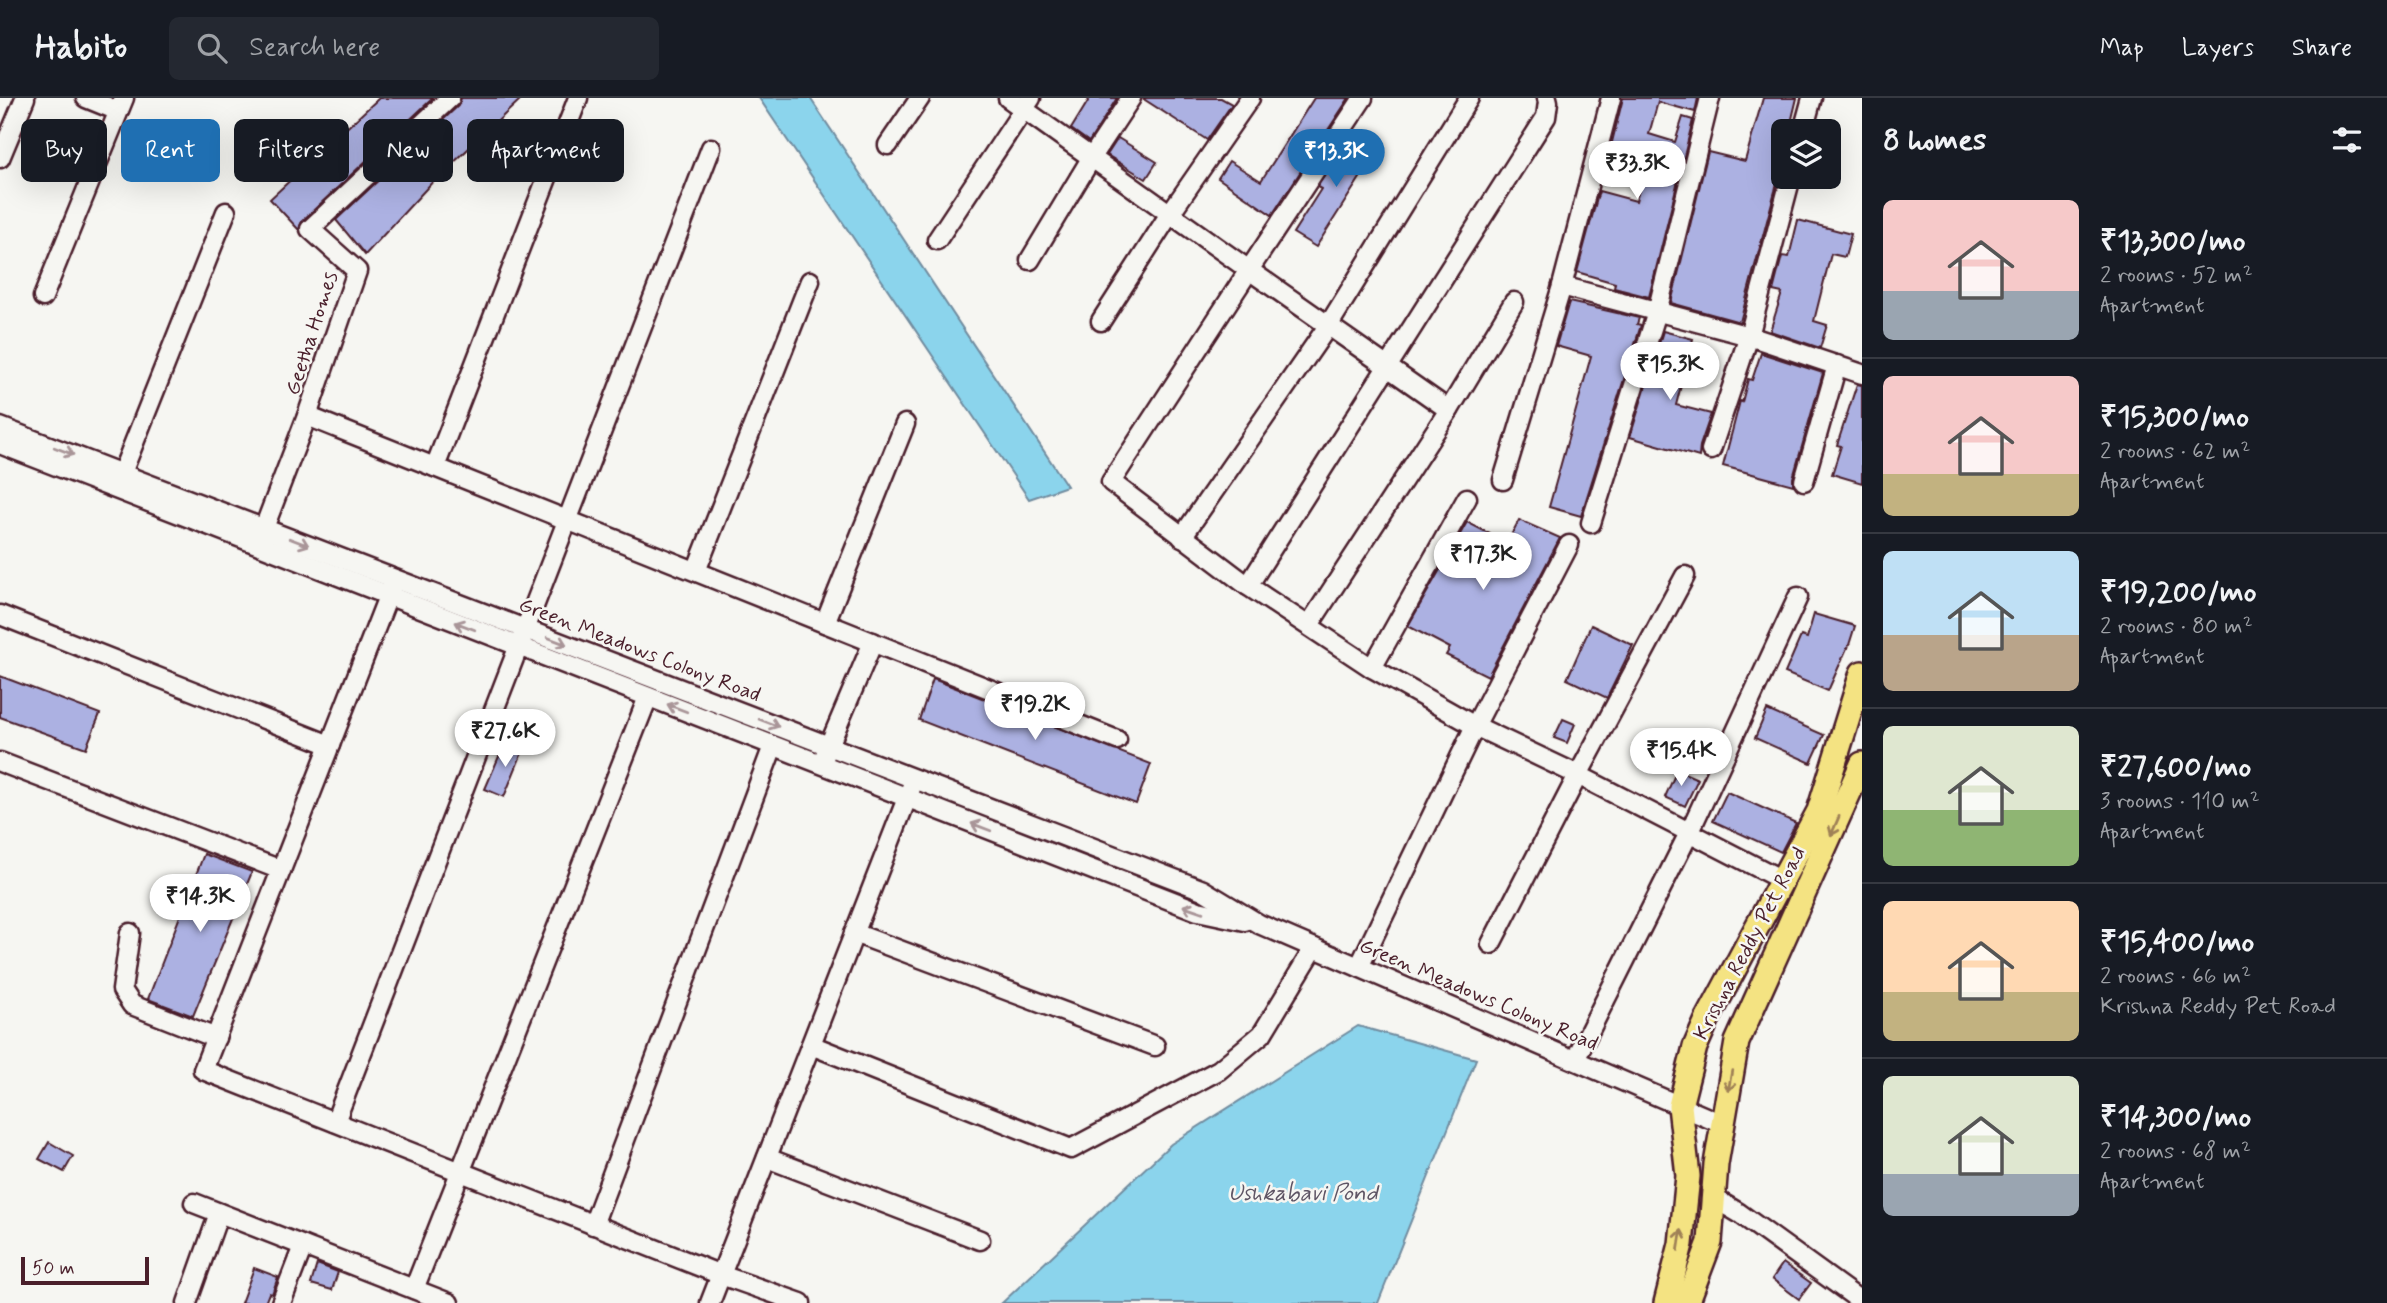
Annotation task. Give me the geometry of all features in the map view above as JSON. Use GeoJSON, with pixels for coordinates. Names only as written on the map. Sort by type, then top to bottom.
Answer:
{"type":"FeatureCollection","features":[{"type":"Feature","properties":{"kind":"main road","name":"Krishna Reddy Pet Road"},"geometry":{"type":"LineString","coordinates":[[1666,1303],[1681,1244],[1688,1176],[1680,1106],[1695,1047],[1819,811],[1862,673]]}},
{"type":"Feature","properties":{"kind":"main road","name":"Krishna Reddy Pet Road"},"geometry":{"type":"LineString","coordinates":[[1687,1303],[1710,1242],[1712,1197],[1737,1042],[1862,764]]}},
{"type":"Feature","properties":{"kind":"main road"},"geometry":{"type":"LineString","coordinates":[[1707,1020],[1741,1033]]}},
{"type":"Feature","properties":{"kind":"street"},"geometry":{"type":"LineString","coordinates":[[0,158],[25,98]]}},
{"type":"Feature","properties":{"kind":"street"},"geometry":{"type":"LineString","coordinates":[[43,297],[121,105],[86,98]]}},
{"type":"Feature","properties":{"kind":"street","name":"Geetha Homes"},"geometry":{"type":"LineString","coordinates":[[264,528],[307,416],[357,271],[310,229],[450,98]]}},
{"type":"Feature","properties":{"kind":"street"},"geometry":{"type":"LineString","coordinates":[[435,467],[578,98]]}},
{"type":"Feature","properties":{"kind":"street"},"geometry":{"type":"LineString","coordinates":[[888,145],[920,98]]}},
{"type":"Feature","properties":{"kind":"street"},"geometry":{"type":"LineString","coordinates":[[1008,98],[1027,103],[1092,157],[1449,410]]}},
{"type":"Feature","properties":{"kind":"street"},"geometry":{"type":"LineString","coordinates":[[1030,260],[1131,98]]}},
{"type":"Feature","properties":{"kind":"street"},"geometry":{"type":"LineString","coordinates":[[1101,321],[1171,212],[1250,98]]}},
{"type":"Feature","properties":{"kind":"street"},"geometry":{"type":"LineString","coordinates":[[1363,98],[1111,482],[1248,586],[1372,668],[1475,726],[1578,775],[1782,880]]}},
{"type":"Feature","properties":{"kind":"street"},"geometry":{"type":"LineString","coordinates":[[1182,537],[1328,326],[1469,98]]}},
{"type":"Feature","properties":{"kind":"street"},"geometry":{"type":"LineString","coordinates":[[1248,586],[1546,117],[1549,102],[1547,98]]}},
{"type":"Feature","properties":{"kind":"street"},"geometry":{"type":"LineString","coordinates":[[1503,480],[1562,286],[1611,98]]}},
{"type":"Feature","properties":{"kind":"street"},"geometry":{"type":"LineString","coordinates":[[1591,523],[1657,312],[1710,98]]}},
{"type":"Feature","properties":{"kind":"street"},"geometry":{"type":"LineString","coordinates":[[1806,119],[1812,98]]}},
{"type":"Feature","properties":{"kind":"street"},"geometry":{"type":"LineString","coordinates":[[937,240],[1027,103]]}},
{"type":"Feature","properties":{"kind":"street"},"geometry":{"type":"LineString","coordinates":[[335,1122],[711,148]]}},
{"type":"Feature","properties":{"kind":"street"},"geometry":{"type":"LineString","coordinates":[[1711,450],[1749,336],[1788,189]]}},
{"type":"Feature","properties":{"kind":"street"},"geometry":{"type":"LineString","coordinates":[[119,482],[226,212]]}},
{"type":"Feature","properties":{"kind":"street"},"geometry":{"type":"LineString","coordinates":[[696,572],[810,281]]}},
{"type":"Feature","properties":{"kind":"street"},"geometry":{"type":"LineString","coordinates":[[1562,286],[1749,336],[1862,374]]}},
{"type":"Feature","properties":{"kind":"street"},"geometry":{"type":"LineString","coordinates":[[1309,625],[1449,410],[1514,302]]}},
{"type":"Feature","properties":{"kind":"street"},"geometry":{"type":"LineString","coordinates":[[1804,481],[1837,365]]}},
{"type":"Feature","properties":{"kind":"street"},"geometry":{"type":"LineString","coordinates":[[307,416],[1117,740]]}},
{"type":"Feature","properties":{"kind":"street"},"geometry":{"type":"LineString","coordinates":[[825,623],[905,424]]}},
{"type":"Feature","properties":{"kind":"street","name":"Green Meadows Colony Road"},"geometry":{"type":"LineString","coordinates":[[0,427],[119,482],[389,596],[1198,911],[1259,924]]}},
{"type":"Feature","properties":{"kind":"street","name":"Green Meadows Colony Road"},"geometry":{"type":"LineString","coordinates":[[0,444],[264,528],[1203,890],[1259,924],[1722,1124]]}},
{"type":"Feature","properties":{"kind":"street"},"geometry":{"type":"LineString","coordinates":[[1372,668],[1467,498]]}},
{"type":"Feature","properties":{"kind":"street"},"geometry":{"type":"LineString","coordinates":[[1359,967],[1475,726],[1569,545]]}},
{"type":"Feature","properties":{"kind":"street"},"geometry":{"type":"LineString","coordinates":[[1491,944],[1685,576]]}},
{"type":"Feature","properties":{"kind":"street"},"geometry":{"type":"LineString","coordinates":[[395,579],[203,1070],[721,1275],[801,1303]]}},
{"type":"Feature","properties":{"kind":"street"},"geometry":{"type":"LineString","coordinates":[[1575,1060],[1689,833],[1798,597]]}},
{"type":"Feature","properties":{"kind":"street"},"geometry":{"type":"LineString","coordinates":[[0,615],[330,744]]}},
{"type":"Feature","properties":{"kind":"street"},"geometry":{"type":"LineString","coordinates":[[821,764],[873,642]]}},
{"type":"Feature","properties":{"kind":"street"},"geometry":{"type":"LineString","coordinates":[[414,1289],[648,697]]}},
{"type":"Feature","properties":{"kind":"street"},"geometry":{"type":"LineString","coordinates":[[593,1225],[773,746]]}},
{"type":"Feature","properties":{"kind":"street"},"geometry":{"type":"LineString","coordinates":[[0,762],[281,870]]}},
{"type":"Feature","properties":{"kind":"street"},"geometry":{"type":"LineString","coordinates":[[710,1303],[914,778]]}},
{"type":"Feature","properties":{"kind":"street"},"geometry":{"type":"LineString","coordinates":[[130,933],[122,990],[132,1005],[215,1038]]}},
{"type":"Feature","properties":{"kind":"street"},"geometry":{"type":"LineString","coordinates":[[854,933],[1155,1045]]}},
{"type":"Feature","properties":{"kind":"street"},"geometry":{"type":"LineString","coordinates":[[811,1045],[1071,1149],[1219,1070],[1262,1034],[1314,948]]}},
{"type":"Feature","properties":{"kind":"street"},"geometry":{"type":"LineString","coordinates":[[767,1158],[980,1240]]}},
{"type":"Feature","properties":{"kind":"street"},"geometry":{"type":"LineString","coordinates":[[1712,1197],[1739,1213],[1855,1300]]}},
{"type":"Feature","properties":{"kind":"street"},"geometry":{"type":"LineString","coordinates":[[194,1203],[449,1303]]}},
{"type":"Feature","properties":{"kind":"street"},"geometry":{"type":"LineString","coordinates":[[187,1303],[219,1213]]}},
{"type":"Feature","properties":{"kind":"street"},"geometry":{"type":"LineString","coordinates":[[281,1303],[303,1246]]}},
{"type":"Feature","properties":{"kind":"water"},"geometry":{"type":"Polygon","coordinates":[[[759,98],[810,98],[1067,486],[1029,499],[759,98]]]}},
{"type":"Feature","properties":{"kind":"water","name":"Ushkabavi Pond"},"geometry":{"type":"Polygon","coordinates":[[[1358,1026],[1476,1059],[1378,1303],[1002,1303],[1171,1144],[1358,1026]]]}},
{"type":"Feature","properties":{"kind":"building"},"geometry":{"type":"Polygon","coordinates":[[[379,98],[433,98],[411,119],[363,119],[363,164],[349,177],[349,126],[379,98]]]}},
{"type":"Feature","properties":{"kind":"building"},"geometry":{"type":"Polygon","coordinates":[[[461,98],[522,98],[500,119],[467,119],[467,150],[453,163],[453,119],[444,119],[458,106],[461,98]]]}},
{"type":"Feature","properties":{"kind":"building"},"geometry":{"type":"Polygon","coordinates":[[[1090,98],[1117,98],[1089,142],[1071,129],[1090,98]]]}},
{"type":"Feature","properties":{"kind":"building"},"geometry":{"type":"Polygon","coordinates":[[[1142,98],[1221,98],[1232,104],[1207,140],[1142,98]]]}},
{"type":"Feature","properties":{"kind":"building"},"geometry":{"type":"Polygon","coordinates":[[[1314,98],[1349,98],[1272,215],[1218,178],[1229,161],[1261,181],[1314,98]]]}},
{"type":"Feature","properties":{"kind":"building"},"geometry":{"type":"Polygon","coordinates":[[[1623,98],[1698,98],[1695,112],[1658,102],[1649,134],[1675,142],[1683,117],[1693,120],[1649,297],[1614,288],[1615,283],[1577,272],[1599,191],[1636,201],[1648,156],[1611,146],[1623,98]]]}},
{"type":"Feature","properties":{"kind":"building"},"geometry":{"type":"Polygon","coordinates":[[[1763,98],[1797,98],[1792,119],[1771,119],[1771,189],[1775,189],[1740,322],[1671,303],[1708,152],[1745,161],[1763,98]]]}},
{"type":"Feature","properties":{"kind":"building"},"geometry":{"type":"Polygon","coordinates":[[[1354,133],[1379,148],[1316,247],[1293,233],[1321,189],[1317,187],[1354,133]]]}},
{"type":"Feature","properties":{"kind":"building"},"geometry":{"type":"Polygon","coordinates":[[[1118,138],[1157,162],[1146,179],[1107,155],[1118,138]]]}},
{"type":"Feature","properties":{"kind":"building"},"geometry":{"type":"Polygon","coordinates":[[[288,182],[344,182],[302,221],[299,230],[270,199],[288,182]]]}},
{"type":"Feature","properties":{"kind":"building"},"geometry":{"type":"Polygon","coordinates":[[[377,182],[432,182],[365,255],[336,220],[377,182]]]}},
{"type":"Feature","properties":{"kind":"building"},"geometry":{"type":"Polygon","coordinates":[[[1798,220],[1851,234],[1845,257],[1831,254],[1814,321],[1827,325],[1820,348],[1770,331],[1782,293],[1773,291],[1782,256],[1789,257],[1798,220]]]}},
{"type":"Feature","properties":{"kind":"building"},"geometry":{"type":"Polygon","coordinates":[[[1569,302],[1639,318],[1637,324],[1641,325],[1581,516],[1549,507],[1591,356],[1556,346],[1569,302]]]}},
{"type":"Feature","properties":{"kind":"building"},"geometry":{"type":"Polygon","coordinates":[[[1663,331],[1693,339],[1676,405],[1711,414],[1699,457],[1630,437],[1663,331]]]}},
{"type":"Feature","properties":{"kind":"building"},"geometry":{"type":"Polygon","coordinates":[[[1761,353],[1823,373],[1793,485],[1723,466],[1740,401],[1742,402],[1748,379],[1752,380],[1761,353]]]}},
{"type":"Feature","properties":{"kind":"building"},"geometry":{"type":"Polygon","coordinates":[[[1857,384],[1862,385],[1862,483],[1832,474],[1841,446],[1837,445],[1857,384]]]}},
{"type":"Feature","properties":{"kind":"building"},"geometry":{"type":"Polygon","coordinates":[[[1519,520],[1560,538],[1488,676],[1446,655],[1450,648],[1408,626],[1467,522],[1507,543],[1519,520]]]}},
{"type":"Feature","properties":{"kind":"building"},"geometry":{"type":"Polygon","coordinates":[[[1814,614],[1855,626],[1828,691],[1785,673],[1801,636],[1807,638],[1814,614]]]}},
{"type":"Feature","properties":{"kind":"building"},"geometry":{"type":"Polygon","coordinates":[[[1591,625],[1633,645],[1607,698],[1567,679],[1591,625]]]}},
{"type":"Feature","properties":{"kind":"building"},"geometry":{"type":"Polygon","coordinates":[[[0,676],[100,714],[86,748],[0,717],[0,676]]]}},
{"type":"Feature","properties":{"kind":"building"},"geometry":{"type":"Polygon","coordinates":[[[933,679],[1151,764],[1136,804],[919,720],[933,679]]]}},
{"type":"Feature","properties":{"kind":"building"},"geometry":{"type":"Polygon","coordinates":[[[1767,710],[1824,735],[1811,763],[1755,738],[1767,710]]]}},
{"type":"Feature","properties":{"kind":"building"},"geometry":{"type":"Polygon","coordinates":[[[1563,719],[1575,724],[1567,743],[1554,738],[1563,719]]]}},
{"type":"Feature","properties":{"kind":"building"},"geometry":{"type":"Polygon","coordinates":[[[506,740],[524,748],[504,797],[485,789],[506,740]]]}},
{"type":"Feature","properties":{"kind":"building"},"geometry":{"type":"Polygon","coordinates":[[[1677,770],[1698,779],[1685,806],[1665,797],[1677,770]]]}},
{"type":"Feature","properties":{"kind":"building"},"geometry":{"type":"Polygon","coordinates":[[[1727,792],[1796,823],[1781,852],[1713,821],[1727,792]]]}},
{"type":"Feature","properties":{"kind":"building"},"geometry":{"type":"Polygon","coordinates":[[[204,854],[252,872],[193,1016],[148,999],[204,854]]]}},
{"type":"Feature","properties":{"kind":"building"},"geometry":{"type":"Polygon","coordinates":[[[49,1142],[73,1156],[64,1172],[39,1159],[49,1142]]]}},
{"type":"Feature","properties":{"kind":"building"},"geometry":{"type":"Polygon","coordinates":[[[1783,1263],[1811,1283],[1799,1299],[1772,1279],[1783,1263]]]}},
{"type":"Feature","properties":{"kind":"building"},"geometry":{"type":"Polygon","coordinates":[[[317,1264],[338,1272],[332,1290],[311,1284],[317,1264]]]}},
{"type":"Feature","properties":{"kind":"building"},"geometry":{"type":"Polygon","coordinates":[[[254,1268],[278,1277],[272,1294],[269,1293],[265,1303],[241,1303],[254,1268]]]}}]}
